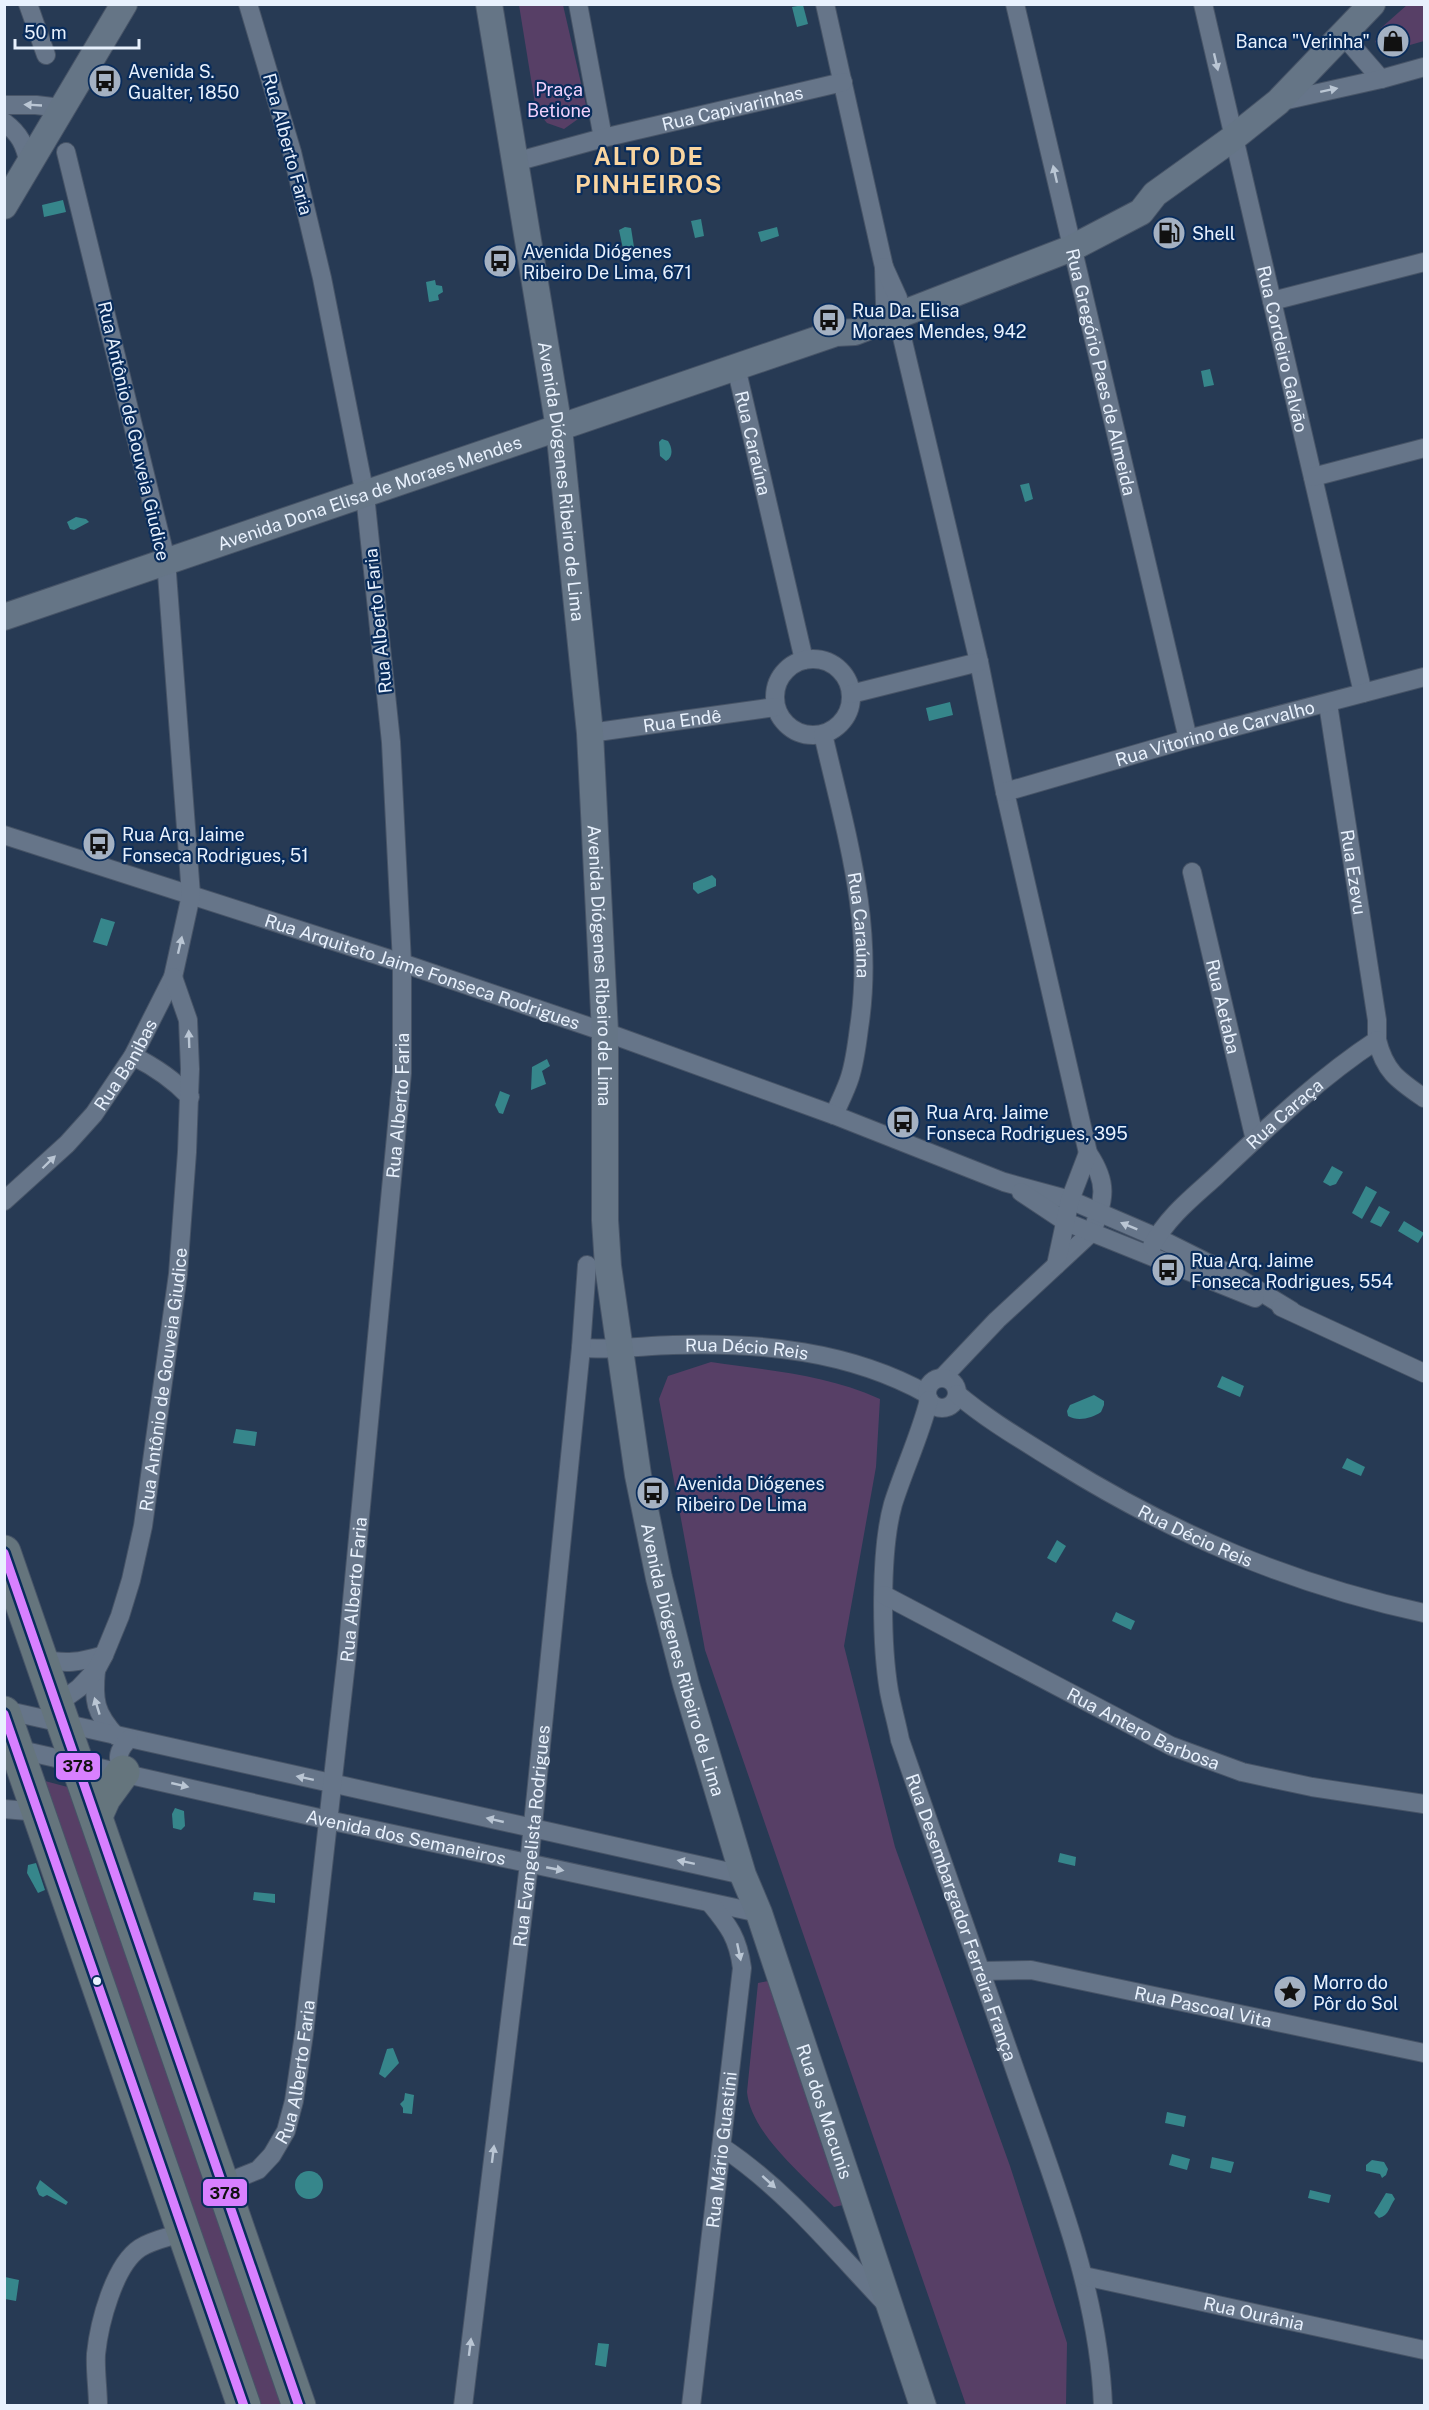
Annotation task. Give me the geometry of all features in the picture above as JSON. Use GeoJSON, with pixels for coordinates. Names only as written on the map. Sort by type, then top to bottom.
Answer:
{"type":"FeatureCollection","features":[{"type":"Feature","properties":{"kind":"highway"},"geometry":{"type":"LineString","coordinates":[[4,1552],[299,2406]]}},
{"type":"Feature","properties":{"kind":"highway"},"geometry":{"type":"LineString","coordinates":[[4,1711],[11,1747],[39,1812],[244,2406]]}},
{"type":"Feature","properties":{"kind":"highway"},"geometry":{"type":"LineString","coordinates":[[96,1816],[104,1798],[123,1772]]}},
{"type":"Feature","properties":{"kind":"main road"},"geometry":{"type":"LineString","coordinates":[[4,206],[124,4]]}},
{"type":"Feature","properties":{"kind":"main road","name":"Avenida Diógenes Ribeiro de Lima"},"geometry":{"type":"LineString","coordinates":[[489,4],[559,428],[590,733],[605,1032],[605,1221],[608,1266],[638,1475],[659,1578],[686,1684],[743,1875],[759,1913]]}},
{"type":"Feature","properties":{"kind":"main road","name":"Avenida Dona Elisa de Moraes Mendes"},"geometry":{"type":"LineString","coordinates":[[4,617],[836,333],[855,332],[893,306],[1070,239],[1133,196],[1155,194],[1233,138],[1278,102],[1372,4]]}},
{"type":"Feature","properties":{"kind":"main road","name":"Rua dos Macunis"},"geometry":{"type":"LineString","coordinates":[[759,1913],[923,2406]]}},
{"type":"Feature","properties":{"kind":"street"},"geometry":{"type":"LineString","coordinates":[[28,4],[46,55]]}},
{"type":"Feature","properties":{"kind":"street","name":"Rua Alberto Faria"},"geometry":{"type":"LineString","coordinates":[[223,2184],[258,2170],[272,2155],[286,2131],[294,2101],[304,2034],[347,1654],[402,1073],[402,963],[391,742],[365,495],[319,267],[292,152],[248,4]]}},
{"type":"Feature","properties":{"kind":"street"},"geometry":{"type":"LineString","coordinates":[[578,4],[603,138]]}},
{"type":"Feature","properties":{"kind":"street"},"geometry":{"type":"LineString","coordinates":[[825,4],[893,306],[979,662],[1005,792],[1088,1153],[1099,1170],[1102,1180],[1099,1214],[1092,1232],[997,1320],[965,1355],[942,1394]]}},
{"type":"Feature","properties":{"kind":"street","name":"Rua Gregório Paes de Almeida"},"geometry":{"type":"LineString","coordinates":[[1015,4],[1188,739]]}},
{"type":"Feature","properties":{"kind":"street","name":"Rua Cordeiro Galvão"},"geometry":{"type":"LineString","coordinates":[[1203,4],[1363,693]]}},
{"type":"Feature","properties":{"kind":"street"},"geometry":{"type":"LineString","coordinates":[[1342,34],[1381,79]]}},
{"type":"Feature","properties":{"kind":"street"},"geometry":{"type":"LineString","coordinates":[[1278,102],[1425,67]]}},
{"type":"Feature","properties":{"kind":"street","name":"Rua Capivarinhas"},"geometry":{"type":"LineString","coordinates":[[515,162],[603,138],[843,82]]}},
{"type":"Feature","properties":{"kind":"street"},"geometry":{"type":"LineString","coordinates":[[4,105],[61,108]]}},
{"type":"Feature","properties":{"kind":"street"},"geometry":{"type":"LineString","coordinates":[[4,122],[20,137],[26,148],[29,164]]}},
{"type":"Feature","properties":{"kind":"street","name":"Rua Antônio de Gouveia Giudice"},"geometry":{"type":"LineString","coordinates":[[66,152],[166,560],[191,895]]}},
{"type":"Feature","properties":{"kind":"street"},"geometry":{"type":"LineString","coordinates":[[1272,301],[1425,262]]}},
{"type":"Feature","properties":{"kind":"street","name":"Rua Caraúna"},"geometry":{"type":"LineString","coordinates":[[736,367],[804,660]]}},
{"type":"Feature","properties":{"kind":"street"},"geometry":{"type":"LineString","coordinates":[[1313,477],[1425,448]]}},
{"type":"Feature","properties":{"kind":"street"},"geometry":{"type":"LineString","coordinates":[[804,660],[826,661],[835,666],[848,684],[851,694],[847,715],[841,723],[823,734],[811,736],[799,733],[780,718],[775,707],[774,697],[780,677],[794,663],[804,660]]}},
{"type":"Feature","properties":{"kind":"street"},"geometry":{"type":"LineString","coordinates":[[851,694],[979,662]]}},
{"type":"Feature","properties":{"kind":"street","name":"Rua Vitorino de Carvalho"},"geometry":{"type":"LineString","coordinates":[[1005,792],[1188,739],[1425,677]]}},
{"type":"Feature","properties":{"kind":"street","name":"Rua Ezevu"},"geometry":{"type":"LineString","coordinates":[[1328,704],[1377,1020],[1377,1040]]}},
{"type":"Feature","properties":{"kind":"street","name":"Rua Endê"},"geometry":{"type":"LineString","coordinates":[[590,733],[775,707]]}},
{"type":"Feature","properties":{"kind":"street","name":"Rua Caraúna"},"geometry":{"type":"LineString","coordinates":[[823,734],[855,871],[862,910],[864,947],[862,1008],[855,1055],[850,1077],[834,1115]]}},
{"type":"Feature","properties":{"kind":"street","name":"Rua Arquiteto Jaime Fonseca Rodrigues"},"geometry":{"type":"LineString","coordinates":[[4,835],[402,963],[605,1032],[834,1115],[1004,1182],[1070,1200],[1156,1237],[1240,1279],[1292,1311]]}},
{"type":"Feature","properties":{"kind":"street","name":"Rua Aetaba"},"geometry":{"type":"LineString","coordinates":[[1192,872],[1255,1140]]}},
{"type":"Feature","properties":{"kind":"street","name":"Rua Banibas"},"geometry":{"type":"LineString","coordinates":[[4,1201],[67,1144],[94,1114],[134,1056],[173,977],[191,895]]}},
{"type":"Feature","properties":{"kind":"street","name":"Rua Antônio de Gouveia Giudice"},"geometry":{"type":"LineString","coordinates":[[122,1738],[101,1717],[94,1696],[100,1662],[120,1616],[143,1526],[178,1274],[190,1097],[188,1020],[173,977]]}},
{"type":"Feature","properties":{"kind":"street"},"geometry":{"type":"LineString","coordinates":[[1377,1040],[1382,1058],[1392,1074],[1425,1098]]}},
{"type":"Feature","properties":{"kind":"street","name":"Rua Caraça"},"geometry":{"type":"LineString","coordinates":[[1147,1256],[1156,1237],[1167,1222],[1336,1069],[1377,1040]]}},
{"type":"Feature","properties":{"kind":"street"},"geometry":{"type":"LineString","coordinates":[[134,1056],[163,1072],[190,1097]]}},
{"type":"Feature","properties":{"kind":"street"},"geometry":{"type":"LineString","coordinates":[[1056,1265],[1070,1200],[1088,1153]]}},
{"type":"Feature","properties":{"kind":"street","name":"Rua Arquiteto Jaime Fonseca Rodrigues"},"geometry":{"type":"LineString","coordinates":[[1004,1182],[1066,1222],[1147,1256],[1292,1311],[1425,1373]]}},
{"type":"Feature","properties":{"kind":"street","name":"Rua Evangelista Rodrigues"},"geometry":{"type":"LineString","coordinates":[[463,2406],[529,1864],[581,1348],[586,1265]]}},
{"type":"Feature","properties":{"kind":"street","name":"Rua Décio Reis"},"geometry":{"type":"LineString","coordinates":[[581,1348],[620,1350],[672,1345],[742,1345],[820,1354],[942,1394],[983,1416],[1135,1509],[1274,1572],[1367,1601],[1425,1613]]}},
{"type":"Feature","properties":{"kind":"street","name":"Rua Desembargador Ferreira França"},"geometry":{"type":"LineString","coordinates":[[942,1394],[922,1425],[893,1505],[885,1557],[884,1595],[889,1690],[900,1740],[1084,2276],[1101,2364],[1103,2406]]}},
{"type":"Feature","properties":{"kind":"street","name":"Rua Antero Barbosa"},"geometry":{"type":"LineString","coordinates":[[884,1595],[1171,1746],[1242,1772],[1312,1787],[1425,1804]]}},
{"type":"Feature","properties":{"kind":"street"},"geometry":{"type":"LineString","coordinates":[[41,1658],[66,1663],[100,1662]]}},
{"type":"Feature","properties":{"kind":"street","name":"Rua Antônio de Gouveia Giudice"},"geometry":{"type":"LineString","coordinates":[[60,1714],[73,1694],[100,1662]]}},
{"type":"Feature","properties":{"kind":"street","name":"Avenida dos Semaneiros"},"geometry":{"type":"LineString","coordinates":[[4,1711],[60,1714],[122,1738],[743,1875]]}},
{"type":"Feature","properties":{"kind":"street"},"geometry":{"type":"LineString","coordinates":[[122,1738],[118,1762],[123,1772]]}},
{"type":"Feature","properties":{"kind":"street","name":"Avenida dos Semaneiros"},"geometry":{"type":"LineString","coordinates":[[11,1747],[328,1820],[759,1913]]}},
{"type":"Feature","properties":{"kind":"street"},"geometry":{"type":"LineString","coordinates":[[4,1809],[39,1812]]}},
{"type":"Feature","properties":{"kind":"street","name":"Rua Mário Guastini"},"geometry":{"type":"LineString","coordinates":[[691,2406],[742,1968],[735,1937],[727,1923],[710,1903]]}},
{"type":"Feature","properties":{"kind":"street","name":"Rua Pascoal Vita"},"geometry":{"type":"LineString","coordinates":[[981,1971],[1031,1970],[1424,2052]]}},
{"type":"Feature","properties":{"kind":"street","name":"Rua dos Macunis"},"geometry":{"type":"LineString","coordinates":[[722,2147],[755,2169],[782,2193],[890,2308]]}},
{"type":"Feature","properties":{"kind":"street"},"geometry":{"type":"LineString","coordinates":[[98,2406],[96,2354],[109,2298],[118,2273],[128,2259],[141,2248],[184,2232]]}},
{"type":"Feature","properties":{"kind":"street","name":"Rua Ourânia"},"geometry":{"type":"LineString","coordinates":[[1084,2276],[1425,2350]]}},
{"type":"Feature","properties":{"kind":"green space","name":"Praça Betione"},"geometry":{"type":"Polygon","coordinates":[[[519,5],[563,5],[586,105],[578,119],[564,129],[547,123],[536,110],[519,5]]]}},
{"type":"Feature","properties":{"kind":"green space"},"geometry":{"type":"Polygon","coordinates":[[[1407,5],[1424,5],[1424,41],[1389,51],[1375,42],[1381,28],[1407,5]]]}},
{"type":"Feature","properties":{"kind":"green space"},"geometry":{"type":"Polygon","coordinates":[[[711,1362],[818,1379],[880,1399],[876,1467],[844,1646],[895,1847],[1010,2166],[1067,2343],[1066,2405],[966,2405],[705,1650],[659,1399],[668,1376],[711,1362]]]}},
{"type":"Feature","properties":{"kind":"green space"},"geometry":{"type":"Polygon","coordinates":[[[45,1781],[79,1790],[291,2405],[252,2405],[45,1781]]]}},
{"type":"Feature","properties":{"kind":"green space"},"geometry":{"type":"Polygon","coordinates":[[[768,1981],[843,2205],[834,2207],[795,2169],[758,2124],[751,2108],[747,2092],[758,1983],[768,1981]]]}},
{"type":"Feature","properties":{"kind":"shaded area"},"geometry":{"type":"Polygon","coordinates":[[[803,5],[808,24],[797,27],[792,7],[803,5]]]}},
{"type":"Feature","properties":{"kind":"shaded area"},"geometry":{"type":"Polygon","coordinates":[[[63,200],[66,212],[44,217],[42,205],[63,200]]]}},
{"type":"Feature","properties":{"kind":"shaded area"},"geometry":{"type":"Polygon","coordinates":[[[701,219],[704,236],[695,238],[691,221],[701,219]]]}},
{"type":"Feature","properties":{"kind":"shaded area"},"geometry":{"type":"Polygon","coordinates":[[[625,227],[631,228],[634,247],[623,249],[619,230],[625,227]]]}},
{"type":"Feature","properties":{"kind":"shaded area"},"geometry":{"type":"Polygon","coordinates":[[[777,227],[779,236],[761,242],[758,232],[777,227]]]}},
{"type":"Feature","properties":{"kind":"shaded area"},"geometry":{"type":"Polygon","coordinates":[[[435,280],[436,285],[442,286],[443,292],[438,295],[439,300],[429,302],[426,282],[435,280]]]}},
{"type":"Feature","properties":{"kind":"shaded area"},"geometry":{"type":"Polygon","coordinates":[[[1210,369],[1214,385],[1204,387],[1201,371],[1210,369]]]}},
{"type":"Feature","properties":{"kind":"shaded area"},"geometry":{"type":"Polygon","coordinates":[[[662,439],[668,441],[671,449],[670,457],[666,461],[660,456],[659,442],[662,439]]]}},
{"type":"Feature","properties":{"kind":"shaded area"},"geometry":{"type":"Polygon","coordinates":[[[1029,483],[1033,499],[1025,502],[1020,485],[1029,483]]]}},
{"type":"Feature","properties":{"kind":"shaded area"},"geometry":{"type":"Polygon","coordinates":[[[76,517],[89,522],[74,530],[70,529],[67,522],[76,517]]]}},
{"type":"Feature","properties":{"kind":"shaded area"},"geometry":{"type":"Polygon","coordinates":[[[950,702],[953,715],[929,721],[926,708],[950,702]]]}},
{"type":"Feature","properties":{"kind":"shaded area"},"geometry":{"type":"Polygon","coordinates":[[[712,875],[716,879],[716,886],[698,894],[693,889],[693,883],[712,875]]]}},
{"type":"Feature","properties":{"kind":"shaded area"},"geometry":{"type":"Polygon","coordinates":[[[101,918],[115,922],[107,946],[93,942],[101,918]]]}},
{"type":"Feature","properties":{"kind":"shaded area"},"geometry":{"type":"Polygon","coordinates":[[[547,1059],[550,1066],[542,1071],[546,1084],[531,1090],[532,1067],[547,1059]]]}},
{"type":"Feature","properties":{"kind":"shaded area"},"geometry":{"type":"Polygon","coordinates":[[[500,1091],[510,1095],[503,1114],[499,1113],[495,1105],[500,1091]]]}},
{"type":"Feature","properties":{"kind":"shaded area"},"geometry":{"type":"Polygon","coordinates":[[[1332,1166],[1343,1172],[1336,1184],[1330,1186],[1323,1182],[1332,1166]]]}},
{"type":"Feature","properties":{"kind":"shaded area"},"geometry":{"type":"Polygon","coordinates":[[[1366,1186],[1377,1192],[1362,1219],[1352,1213],[1366,1186]]]}},
{"type":"Feature","properties":{"kind":"shaded area"},"geometry":{"type":"Polygon","coordinates":[[[1379,1206],[1390,1212],[1381,1227],[1370,1222],[1379,1206]]]}},
{"type":"Feature","properties":{"kind":"shaded area"},"geometry":{"type":"Polygon","coordinates":[[[1404,1221],[1424,1233],[1418,1243],[1398,1231],[1404,1221]]]}},
{"type":"Feature","properties":{"kind":"shaded area"},"geometry":{"type":"Polygon","coordinates":[[[1222,1376],[1244,1386],[1240,1397],[1217,1387],[1222,1376]]]}},
{"type":"Feature","properties":{"kind":"shaded area"},"geometry":{"type":"Polygon","coordinates":[[[1094,1395],[1104,1401],[1101,1412],[1085,1418],[1076,1419],[1068,1416],[1067,1411],[1070,1405],[1094,1395]]]}},
{"type":"Feature","properties":{"kind":"shaded area"},"geometry":{"type":"Polygon","coordinates":[[[236,1429],[257,1432],[255,1446],[233,1443],[236,1429]]]}},
{"type":"Feature","properties":{"kind":"shaded area"},"geometry":{"type":"Polygon","coordinates":[[[1347,1458],[1365,1467],[1361,1476],[1342,1468],[1347,1458]]]}},
{"type":"Feature","properties":{"kind":"shaded area"},"geometry":{"type":"Polygon","coordinates":[[[1057,1540],[1066,1546],[1056,1563],[1047,1558],[1057,1540]]]}},
{"type":"Feature","properties":{"kind":"shaded area"},"geometry":{"type":"Polygon","coordinates":[[[1116,1612],[1135,1621],[1131,1630],[1112,1621],[1116,1612]]]}},
{"type":"Feature","properties":{"kind":"shaded area"},"geometry":{"type":"Polygon","coordinates":[[[175,1808],[184,1811],[185,1826],[181,1830],[173,1828],[172,1814],[175,1808]]]}},
{"type":"Feature","properties":{"kind":"shaded area"},"geometry":{"type":"Polygon","coordinates":[[[1060,1853],[1076,1857],[1075,1866],[1058,1862],[1060,1853]]]}},
{"type":"Feature","properties":{"kind":"shaded area"},"geometry":{"type":"Polygon","coordinates":[[[36,1863],[45,1890],[38,1893],[27,1873],[28,1865],[36,1863]]]}},
{"type":"Feature","properties":{"kind":"shaded area"},"geometry":{"type":"Polygon","coordinates":[[[254,1892],[275,1894],[275,1903],[253,1900],[254,1892]]]}},
{"type":"Feature","properties":{"kind":"shaded area"},"geometry":{"type":"Polygon","coordinates":[[[393,2048],[399,2063],[385,2078],[379,2074],[387,2049],[393,2048]]]}},
{"type":"Feature","properties":{"kind":"shaded area"},"geometry":{"type":"Polygon","coordinates":[[[405,2093],[414,2095],[412,2114],[403,2113],[400,2104],[404,2100],[405,2093]]]}},
{"type":"Feature","properties":{"kind":"shaded area"},"geometry":{"type":"Polygon","coordinates":[[[1167,2112],[1186,2116],[1184,2127],[1165,2123],[1167,2112]]]}},
{"type":"Feature","properties":{"kind":"shaded area"},"geometry":{"type":"Polygon","coordinates":[[[1172,2154],[1190,2159],[1187,2170],[1169,2165],[1172,2154]]]}},
{"type":"Feature","properties":{"kind":"shaded area"},"geometry":{"type":"Polygon","coordinates":[[[1212,2157],[1234,2162],[1231,2173],[1210,2168],[1212,2157]]]}},
{"type":"Feature","properties":{"kind":"shaded area"},"geometry":{"type":"Polygon","coordinates":[[[1372,2160],[1384,2162],[1388,2169],[1382,2178],[1380,2174],[1366,2171],[1366,2165],[1372,2160]]]}},
{"type":"Feature","properties":{"kind":"shaded area"},"geometry":{"type":"Polygon","coordinates":[[[309,2171],[319,2175],[323,2185],[319,2195],[309,2199],[299,2195],[295,2185],[299,2175],[309,2171]]]}},
{"type":"Feature","properties":{"kind":"shaded area"},"geometry":{"type":"Polygon","coordinates":[[[40,2180],[68,2202],[66,2205],[47,2195],[43,2197],[39,2195],[36,2188],[40,2180]]]}},
{"type":"Feature","properties":{"kind":"shaded area"},"geometry":{"type":"Polygon","coordinates":[[[1310,2190],[1331,2195],[1329,2203],[1308,2198],[1310,2190]]]}},
{"type":"Feature","properties":{"kind":"shaded area"},"geometry":{"type":"Polygon","coordinates":[[[1386,2193],[1392,2194],[1395,2199],[1387,2213],[1379,2218],[1374,2213],[1386,2193]]]}},
{"type":"Feature","properties":{"kind":"shaded area"},"geometry":{"type":"Polygon","coordinates":[[[5,2277],[19,2280],[16,2301],[5,2299],[5,2277]]]}},
{"type":"Feature","properties":{"kind":"shaded area"},"geometry":{"type":"Polygon","coordinates":[[[598,2343],[609,2344],[606,2367],[595,2365],[598,2343]]]}},
{"type":"Feature","properties":{"kind":"transit line","name":"378"},"geometry":{"type":"LineString","coordinates":[[4,1553],[299,2406]]}},
{"type":"Feature","properties":{"kind":"transit line","name":"378"},"geometry":{"type":"LineString","coordinates":[[4,1714],[244,2406]]}},
{"type":"Feature","properties":{"kind":"place","name":"Banca \"Verinha\""},"geometry":{"type":"Point","coordinates":[1393,41]}},
{"type":"Feature","properties":{"kind":"place","name":"Avenida S. Gualter, 1850"},"geometry":{"type":"Point","coordinates":[105,81]}},
{"type":"Feature","properties":{"kind":"place","name":"Shell"},"geometry":{"type":"Point","coordinates":[1169,233]}},
{"type":"Feature","properties":{"kind":"place","name":"Avenida Diógenes Ribeiro De Lima, 671"},"geometry":{"type":"Point","coordinates":[500,261]}},
{"type":"Feature","properties":{"kind":"place","name":"Rua Da. Elisa Moraes Mendes, 942"},"geometry":{"type":"Point","coordinates":[829,320]}},
{"type":"Feature","properties":{"kind":"place","name":"Rua Arq. Jaime Fonseca Rodrigues, 51"},"geometry":{"type":"Point","coordinates":[99,844]}},
{"type":"Feature","properties":{"kind":"place","name":"Rua Arq. Jaime Fonseca Rodrigues, 395"},"geometry":{"type":"Point","coordinates":[903,1122]}},
{"type":"Feature","properties":{"kind":"place","name":"Rua Arq. Jaime Fonseca Rodrigues, 554"},"geometry":{"type":"Point","coordinates":[1168,1270]}},
{"type":"Feature","properties":{"kind":"place","name":"Avenida Diógenes Ribeiro De Lima"},"geometry":{"type":"Point","coordinates":[653,1493]}},
{"type":"Feature","properties":{"kind":"place","name":"Morro do Pôr do Sol"},"geometry":{"type":"Point","coordinates":[1290,1992]}},
{"type":"Feature","properties":{"kind":"district","name":"ALTO DE PINHEIROS"},"geometry":{"type":"Point","coordinates":[649,170]}}]}
